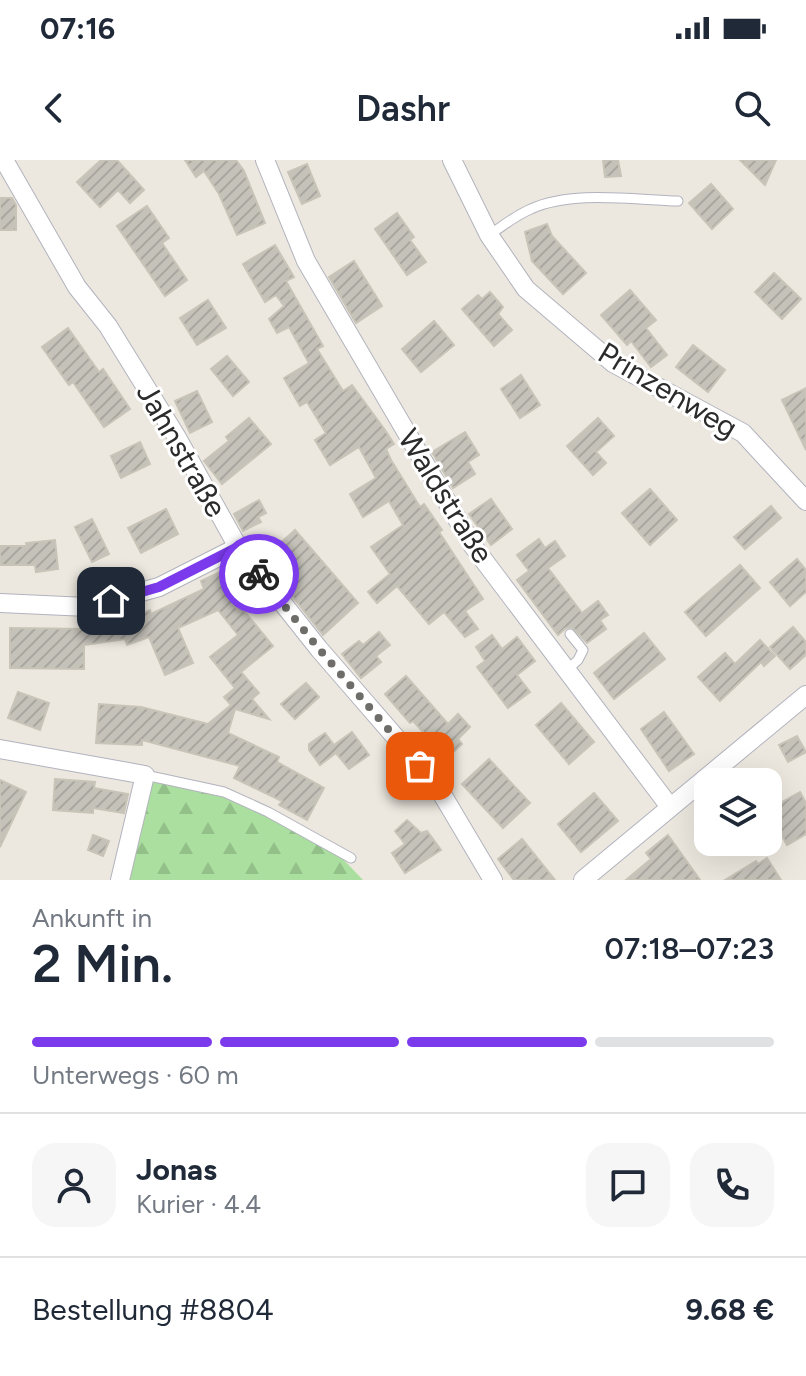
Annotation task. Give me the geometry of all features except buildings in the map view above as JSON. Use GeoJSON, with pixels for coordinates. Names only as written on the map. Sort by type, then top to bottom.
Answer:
{"type":"FeatureCollection","features":[{"type":"Feature","properties":{"kind":"street","name":"Jahnstraße"},"geometry":{"type":"LineString","coordinates":[[4,160],[77,287],[108,326],[176,436],[238,547],[319,649],[436,784],[493,880]]}},
{"type":"Feature","properties":{"kind":"street","name":"Waldstraße"},"geometry":{"type":"LineString","coordinates":[[265,160],[306,261],[473,546],[670,807]]}},
{"type":"Feature","properties":{"kind":"street","name":"Prinzenweg"},"geometry":{"type":"LineString","coordinates":[[452,160],[489,235],[526,289],[613,363],[743,433],[806,501]]}},
{"type":"Feature","properties":{"kind":"street"},"geometry":{"type":"LineString","coordinates":[[0,603],[87,607],[159,587],[238,547]]}},
{"type":"Feature","properties":{"kind":"street"},"geometry":{"type":"LineString","coordinates":[[583,880],[806,695]]}},
{"type":"Feature","properties":{"kind":"street"},"geometry":{"type":"LineString","coordinates":[[0,749],[145,775],[120,880]]}},
{"type":"Feature","properties":{"kind":"lane"},"geometry":{"type":"LineString","coordinates":[[489,235],[531,208],[547,204],[584,198],[678,201]]}},
{"type":"Feature","properties":{"kind":"lane"},"geometry":{"type":"LineString","coordinates":[[567,670],[583,650],[570,634]]}},
{"type":"Feature","properties":{"kind":"lane"},"geometry":{"type":"LineString","coordinates":[[145,775],[224,792],[268,812],[351,858]]}},
{"type":"Feature","properties":{"kind":"green space"},"geometry":{"type":"Polygon","coordinates":[[[162,779],[226,795],[278,820],[341,857],[363,880],[123,880],[150,782],[162,779]]]}},
{"type":"Feature","properties":{"kind":"way so far"},"geometry":{"type":"LineString","coordinates":[[259,574],[420,766]]}},
{"type":"Feature","properties":{"kind":"route"},"geometry":{"type":"LineString","coordinates":[[111,601],[159,587],[238,547],[259,574]]}}]}
